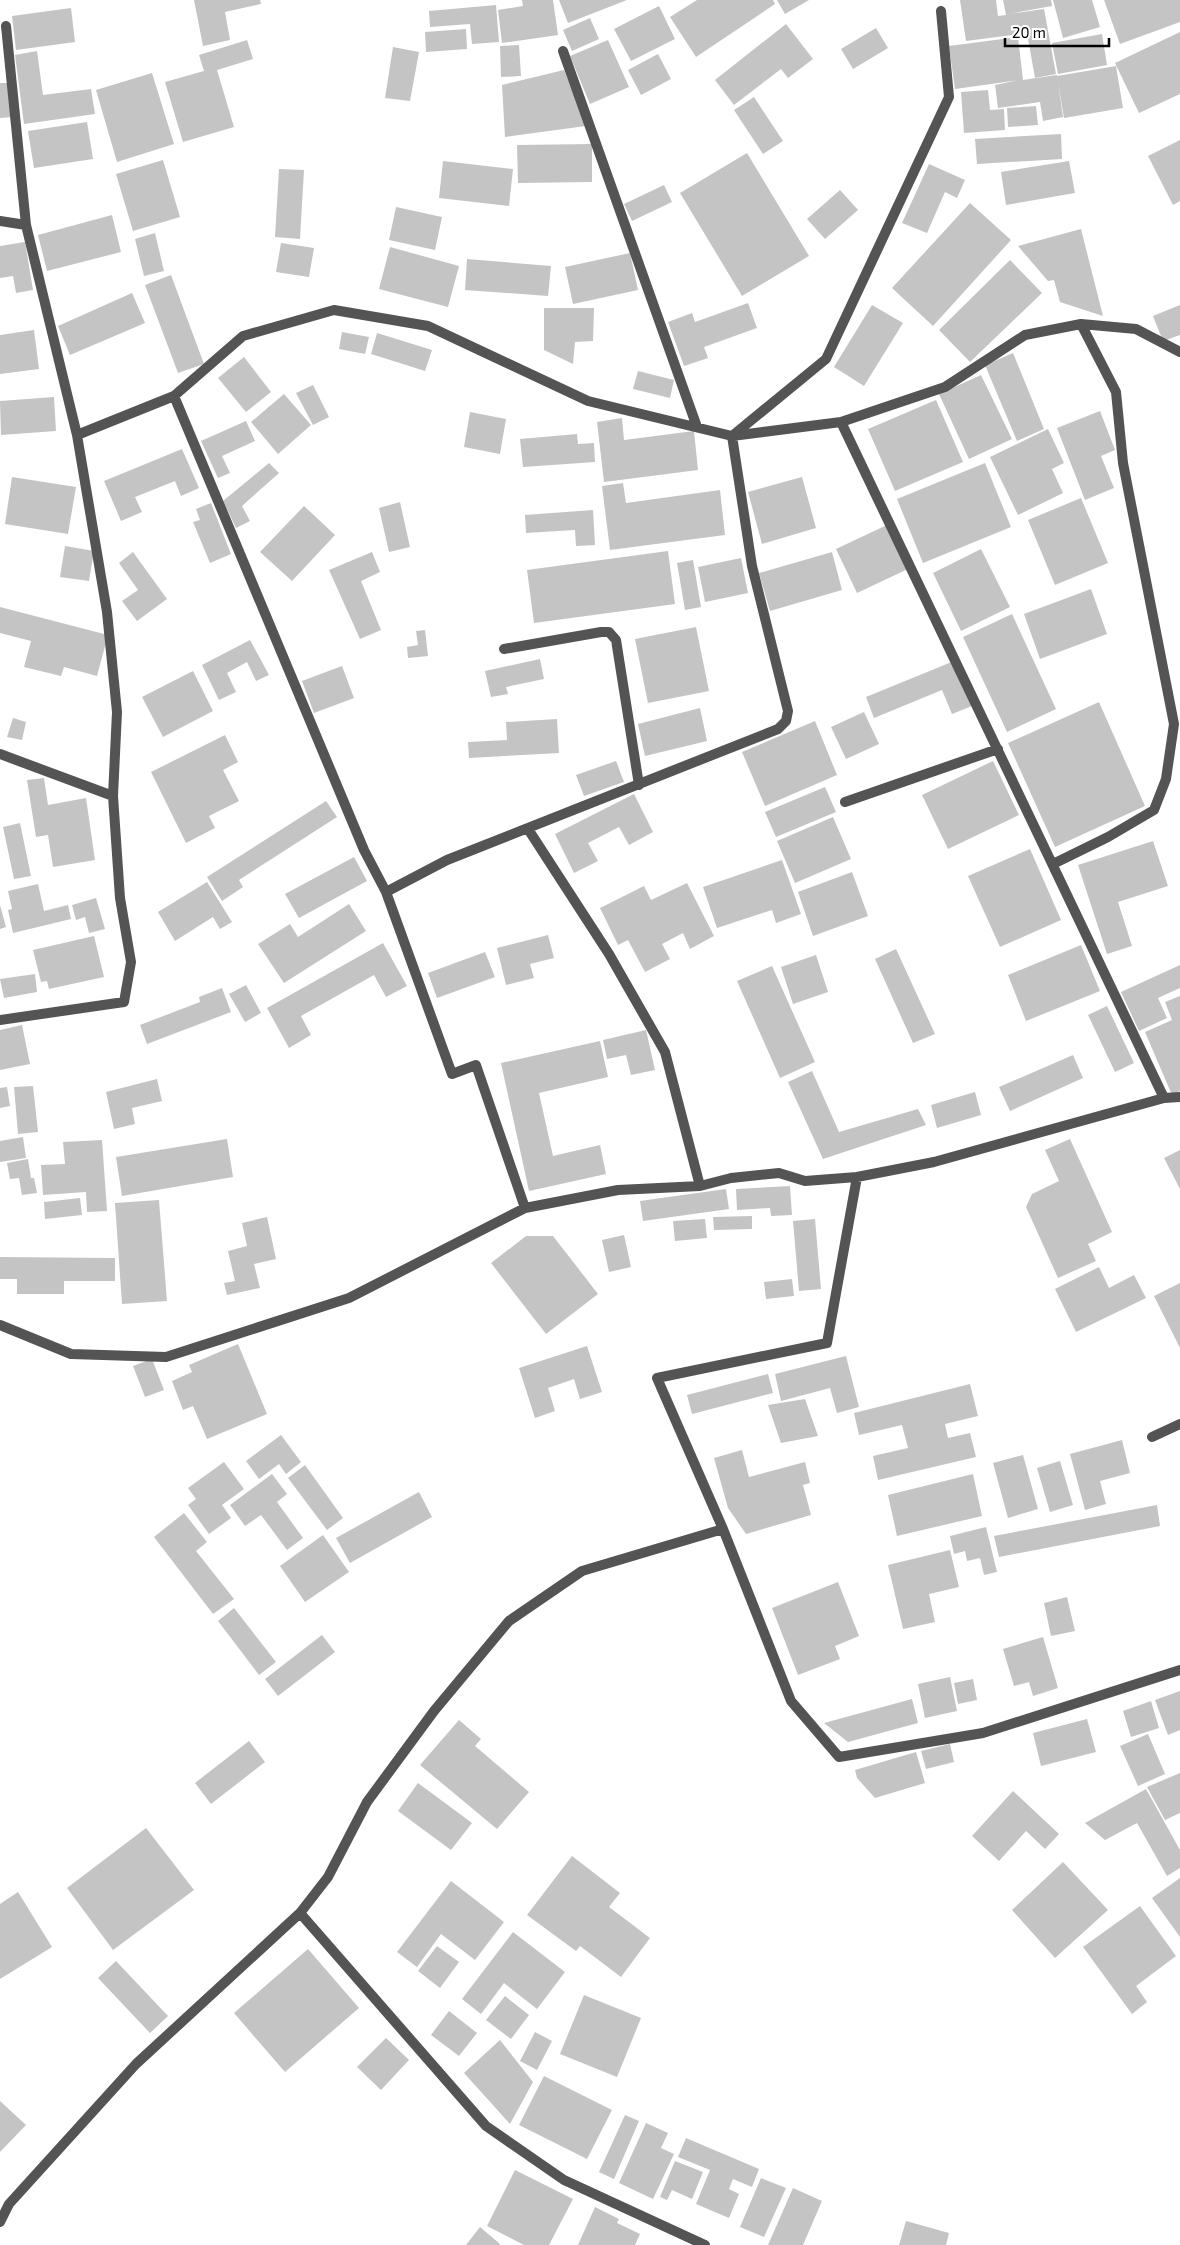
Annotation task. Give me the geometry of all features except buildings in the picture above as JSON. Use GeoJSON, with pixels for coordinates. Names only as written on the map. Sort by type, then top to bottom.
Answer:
{"type":"FeatureCollection","features":[{"type":"Feature","properties":{"kind":"street"},"geometry":{"type":"LineString","coordinates":[[732,436],[826,359],[949,97],[941,11]]}},
{"type":"Feature","properties":{"kind":"street"},"geometry":{"type":"LineString","coordinates":[[0,1020],[124,1002],[131,962],[120,898],[113,796],[117,712],[108,612],[77,435],[26,225],[6,26]]}},
{"type":"Feature","properties":{"kind":"street"},"geometry":{"type":"LineString","coordinates":[[563,51],[696,427]]}},
{"type":"Feature","properties":{"kind":"street"},"geometry":{"type":"LineString","coordinates":[[0,221],[26,225]]}},
{"type":"Feature","properties":{"kind":"street"},"geometry":{"type":"LineString","coordinates":[[77,435],[174,396],[243,336],[334,310],[428,326],[588,401],[732,436],[841,422],[945,387],[1025,335],[1081,324],[1136,329],[1180,352]]}},
{"type":"Feature","properties":{"kind":"street"},"geometry":{"type":"LineString","coordinates":[[1053,864],[1108,837],[1154,810],[1166,779],[1174,724],[1123,463],[1116,392],[1081,324]]}},
{"type":"Feature","properties":{"kind":"street"},"geometry":{"type":"LineString","coordinates":[[174,396],[360,841],[386,892],[452,1074],[476,1065],[524,1208]]}},
{"type":"Feature","properties":{"kind":"street"},"geometry":{"type":"LineString","coordinates":[[841,422],[1164,1098]]}},
{"type":"Feature","properties":{"kind":"street"},"geometry":{"type":"LineString","coordinates":[[386,892],[446,860],[778,729],[786,721],[788,711],[752,566],[732,436]]}},
{"type":"Feature","properties":{"kind":"street"},"geometry":{"type":"LineString","coordinates":[[504,649],[609,632],[616,640],[639,785]]}},
{"type":"Feature","properties":{"kind":"street"},"geometry":{"type":"LineString","coordinates":[[845,802],[998,749]]}},
{"type":"Feature","properties":{"kind":"street"},"geometry":{"type":"LineString","coordinates":[[0,754],[113,796]]}},
{"type":"Feature","properties":{"kind":"street"},"geometry":{"type":"LineString","coordinates":[[528,829],[609,954],[665,1052],[700,1186]]}},
{"type":"Feature","properties":{"kind":"street"},"geometry":{"type":"LineString","coordinates":[[0,1325],[72,1354],[166,1357],[349,1298],[524,1208],[618,1190],[700,1186],[731,1178],[779,1174],[805,1181],[857,1177],[934,1162],[1164,1098],[1180,1097]]}},
{"type":"Feature","properties":{"kind":"street"},"geometry":{"type":"LineString","coordinates":[[857,1177],[827,1343],[657,1378],[723,1530],[791,1701],[839,1758],[983,1733],[1180,1670]]}},
{"type":"Feature","properties":{"kind":"street"},"geometry":{"type":"LineString","coordinates":[[1152,1437],[1180,1424]]}},
{"type":"Feature","properties":{"kind":"street"},"geometry":{"type":"LineString","coordinates":[[0,2222],[9,2204],[136,2064],[300,1913],[328,1876],[367,1802],[434,1711],[509,1621],[582,1571],[723,1530]]}},
{"type":"Feature","properties":{"kind":"street"},"geometry":{"type":"LineString","coordinates":[[300,1913],[486,2126],[564,2180],[704,2245]]}}]}
